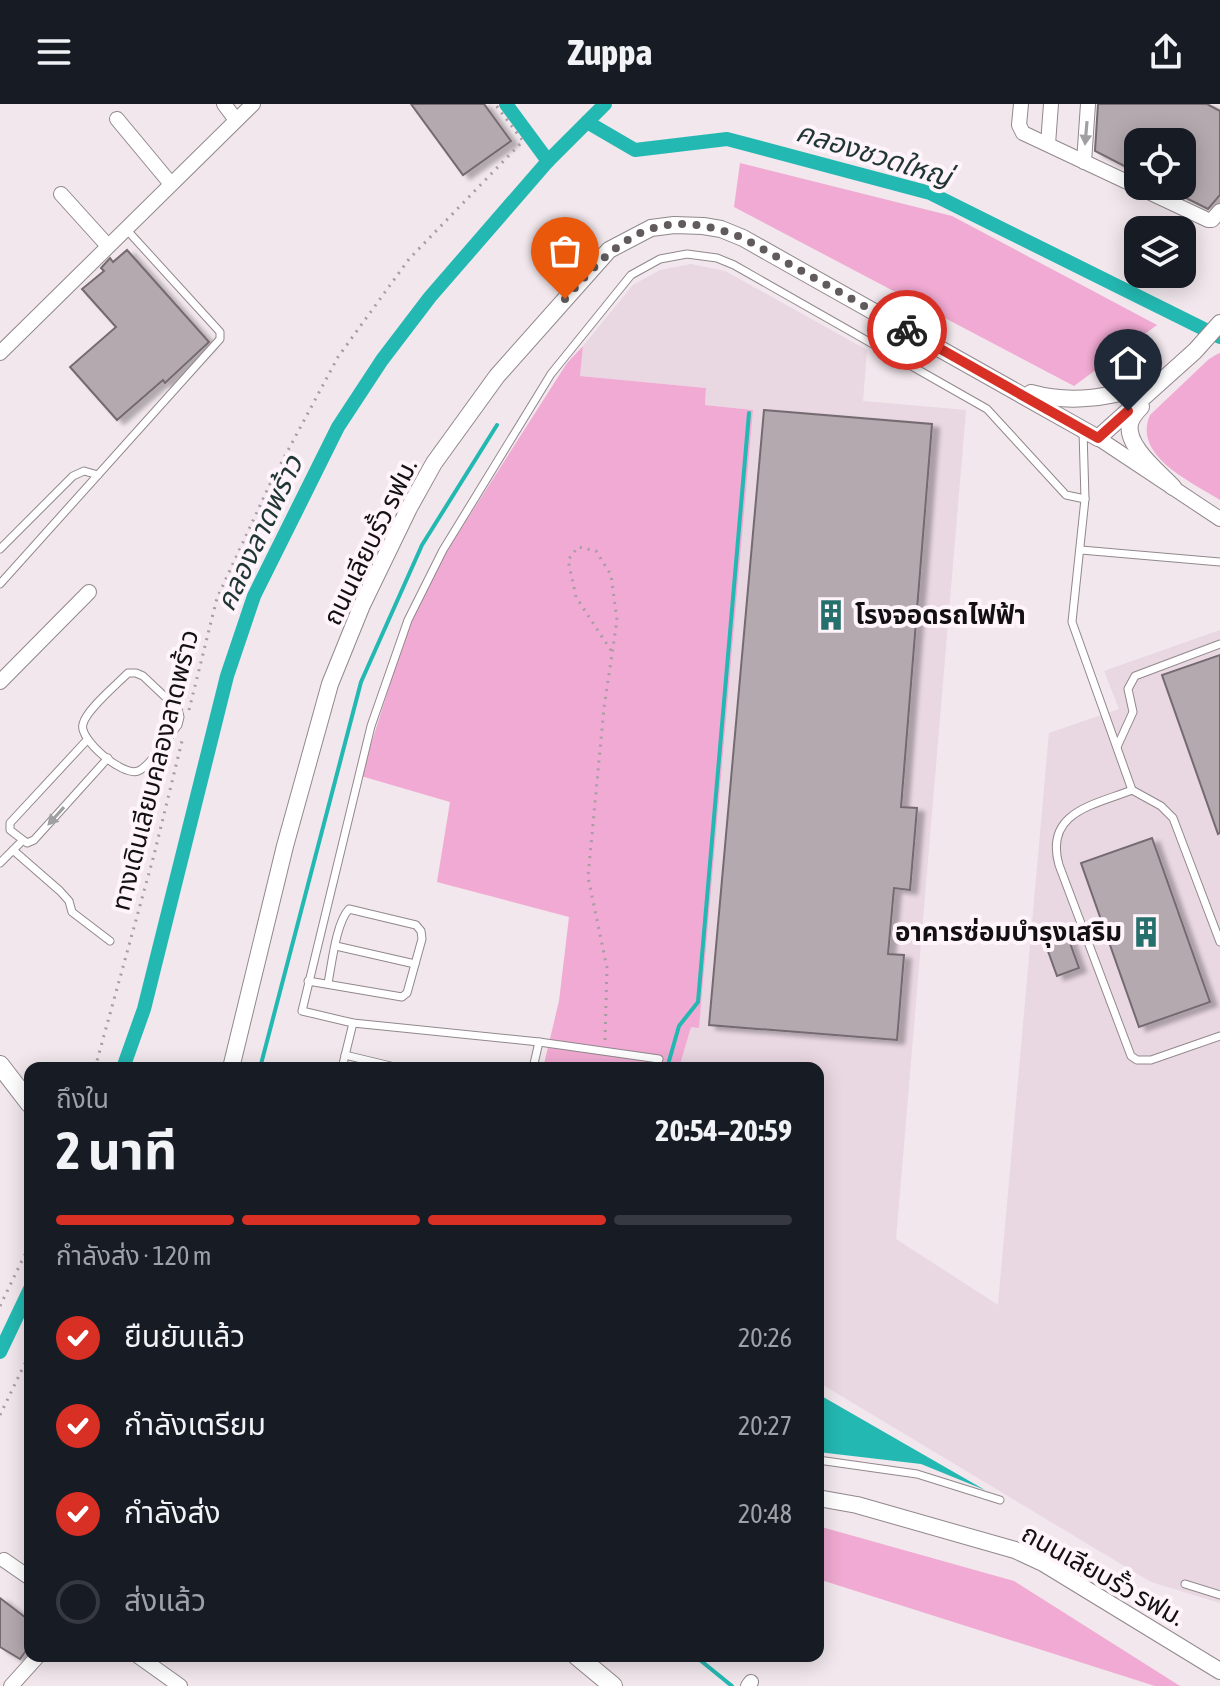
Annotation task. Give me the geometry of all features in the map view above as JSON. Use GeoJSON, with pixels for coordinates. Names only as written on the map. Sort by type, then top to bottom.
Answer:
{"type":"FeatureCollection","features":[{"type":"Feature","properties":{"kind":"main road"},"geometry":{"type":"LineString","coordinates":[[0,1065],[24,1096]]}},
{"type":"Feature","properties":{"kind":"main road"},"geometry":{"type":"LineString","coordinates":[[584,1662],[613,1686]]}},
{"type":"Feature","properties":{"kind":"street"},"geometry":{"type":"LineString","coordinates":[[224,104],[236,120]]}},
{"type":"Feature","properties":{"kind":"street"},"geometry":{"type":"LineString","coordinates":[[0,353],[253,104]]}},
{"type":"Feature","properties":{"kind":"street"},"geometry":{"type":"LineString","coordinates":[[1021,104],[1021,132],[1208,220],[1220,211]]}},
{"type":"Feature","properties":{"kind":"street"},"geometry":{"type":"LineString","coordinates":[[1048,144],[1051,104]]}},
{"type":"Feature","properties":{"kind":"street"},"geometry":{"type":"LineString","coordinates":[[1084,162],[1088,104]]}},
{"type":"Feature","properties":{"kind":"street"},"geometry":{"type":"LineString","coordinates":[[117,119],[171,184]]}},
{"type":"Feature","properties":{"kind":"street"},"geometry":{"type":"LineString","coordinates":[[61,194],[108,246]]}},
{"type":"Feature","properties":{"kind":"street","name":"ถนนเลียบรั้ว รฟม."},"geometry":{"type":"LineString","coordinates":[[232,1062],[293,817],[330,684],[362,605],[434,463],[497,376],[609,250],[651,228],[703,226],[721,229],[1083,429],[1220,519]]}},
{"type":"Feature","properties":{"kind":"street"},"geometry":{"type":"LineString","coordinates":[[1098,438],[1195,351],[1220,323]]}},
{"type":"Feature","properties":{"kind":"street"},"geometry":{"type":"LineString","coordinates":[[1010,387],[1049,398],[1081,400],[1114,396],[1159,383]]}},
{"type":"Feature","properties":{"kind":"street"},"geometry":{"type":"LineString","coordinates":[[1159,383],[1132,418],[1129,427],[1138,449],[1173,487]]}},
{"type":"Feature","properties":{"kind":"street"},"geometry":{"type":"LineString","coordinates":[[0,682],[89,592]]}},
{"type":"Feature","properties":{"kind":"street","name":"ถนนเลียบรั้ว รฟม."},"geometry":{"type":"LineString","coordinates":[[824,1499],[857,1505],[1015,1550],[1043,1563],[1220,1671]]}},
{"type":"Feature","properties":{"kind":"street"},"geometry":{"type":"LineString","coordinates":[[4,1560],[24,1574]]}},
{"type":"Feature","properties":{"kind":"street"},"geometry":{"type":"LineString","coordinates":[[11,1686],[33,1662]]}},
{"type":"Feature","properties":{"kind":"street"},"geometry":{"type":"LineString","coordinates":[[146,1662],[180,1686]]}},
{"type":"Feature","properties":{"kind":"lane"},"geometry":{"type":"LineString","coordinates":[[0,584],[221,336],[126,229]]}},
{"type":"Feature","properties":{"kind":"lane"},"geometry":{"type":"LineString","coordinates":[[658,1062],[659,1059],[539,1042],[353,1023],[302,1011],[371,726],[408,620],[443,550],[551,374],[619,288],[645,266],[660,259],[687,254],[717,258],[987,409],[1066,495],[1085,499]]}},
{"type":"Feature","properties":{"kind":"lane"},"geometry":{"type":"LineString","coordinates":[[1083,429],[1085,499],[1072,622],[1132,790],[1161,806],[1173,818],[1220,942]]}},
{"type":"Feature","properties":{"kind":"lane"},"geometry":{"type":"LineString","coordinates":[[0,549],[73,476],[84,471],[98,475]]}},
{"type":"Feature","properties":{"kind":"lane"},"geometry":{"type":"LineString","coordinates":[[1081,550],[1220,562]]}},
{"type":"Feature","properties":{"kind":"lane"},"geometry":{"type":"LineString","coordinates":[[1117,747],[1133,712],[1128,689],[1135,676],[1220,644]]}},
{"type":"Feature","properties":{"kind":"lane"},"geometry":{"type":"LineString","coordinates":[[128,673],[143,676],[178,709],[178,725],[144,768],[133,773],[123,771],[87,740],[82,732],[83,722],[128,673]]}},
{"type":"Feature","properties":{"kind":"lane"},"geometry":{"type":"LineString","coordinates":[[87,740],[10,823],[10,830],[22,841],[27,843],[34,840],[108,758]]}},
{"type":"Feature","properties":{"kind":"lane"},"geometry":{"type":"LineString","coordinates":[[1132,790],[1066,818],[1058,833],[1059,865],[1131,1056],[1137,1060],[1151,1060],[1220,1036]]}},
{"type":"Feature","properties":{"kind":"lane"},"geometry":{"type":"LineString","coordinates":[[0,863],[22,841]]}},
{"type":"Feature","properties":{"kind":"lane"},"geometry":{"type":"LineString","coordinates":[[13,850],[60,891],[69,901],[72,912],[110,941]]}},
{"type":"Feature","properties":{"kind":"lane"},"geometry":{"type":"LineString","coordinates":[[308,981],[402,997],[407,993],[422,939],[420,929],[416,925],[349,909],[336,946],[328,983]]}},
{"type":"Feature","properties":{"kind":"lane"},"geometry":{"type":"LineString","coordinates":[[336,946],[415,964]]}},
{"type":"Feature","properties":{"kind":"lane"},"geometry":{"type":"LineString","coordinates":[[343,1062],[353,1023]]}},
{"type":"Feature","properties":{"kind":"lane"},"geometry":{"type":"LineString","coordinates":[[534,1062],[539,1042]]}},
{"type":"Feature","properties":{"kind":"lane"},"geometry":{"type":"LineString","coordinates":[[345,1055],[370,1062]]}},
{"type":"Feature","properties":{"kind":"lane"},"geometry":{"type":"LineString","coordinates":[[824,1461],[917,1474],[1000,1500]]}},
{"type":"Feature","properties":{"kind":"lane"},"geometry":{"type":"LineString","coordinates":[[1185,1584],[1218,1594],[1220,1583]]}},
{"type":"Feature","properties":{"kind":"path","name":"ทางเดินเลียบคลองลาดพร้าว"},"geometry":{"type":"LineString","coordinates":[[187,719],[217,598],[270,484],[338,357],[409,259],[523,141],[495,104]]}},
{"type":"Feature","properties":{"kind":"path"},"geometry":{"type":"LineString","coordinates":[[604,1051],[607,968],[588,877],[604,708],[617,620],[611,575],[596,551],[578,547],[568,560],[576,597],[612,652]]}},
{"type":"Feature","properties":{"kind":"path","name":"ทางเดินเลียบคลองลาดพร้าว"},"geometry":{"type":"LineString","coordinates":[[97,1062],[154,855],[183,734]]}},
{"type":"Feature","properties":{"kind":"path"},"geometry":{"type":"LineString","coordinates":[[0,1306],[24,1256]]}},
{"type":"Feature","properties":{"kind":"path"},"geometry":{"type":"LineString","coordinates":[[0,1415],[24,1365]]}},
{"type":"Feature","properties":{"kind":"shaded area"},"geometry":{"type":"Polygon","coordinates":[[[740,163],[952,216],[1157,325],[1074,386],[734,207],[740,163]]]}},
{"type":"Feature","properties":{"kind":"shaded area"},"geometry":{"type":"Polygon","coordinates":[[[691,264],[725,271],[867,350],[863,401],[966,410],[896,1239],[998,1305],[1049,733],[1119,709],[1104,671],[1220,630],[1220,1603],[1151,1582],[824,1386],[824,1062],[681,1062],[691,1027],[699,1027],[753,410],[705,405],[706,388],[580,376],[583,346],[633,285],[660,270],[691,264]]]}},
{"type":"Feature","properties":{"kind":"shaded area"},"geometry":{"type":"Polygon","coordinates":[[[583,346],[580,376],[706,388],[705,405],[753,410],[699,1028],[691,1027],[681,1062],[544,1062],[559,1001],[569,917],[437,882],[450,802],[361,776],[410,621],[445,554],[567,363],[583,346]]]}},
{"type":"Feature","properties":{"kind":"shaded area"},"geometry":{"type":"Polygon","coordinates":[[[1219,353],[1220,500],[1168,466],[1149,443],[1147,430],[1150,415],[1219,353]]]}},
{"type":"Feature","properties":{"kind":"shaded area"},"geometry":{"type":"Polygon","coordinates":[[[824,1528],[1014,1581],[1180,1686],[1155,1686],[824,1581],[824,1528]]]}},
{"type":"Feature","properties":{"kind":"water"},"geometry":{"type":"Polygon","coordinates":[[[824,1397],[985,1490],[921,1464],[824,1453],[824,1397]]]}},
{"type":"Feature","properties":{"kind":"building"},"geometry":{"type":"Polygon","coordinates":[[[411,104],[484,104],[511,141],[463,175],[411,104]]]}},
{"type":"Feature","properties":{"kind":"building"},"geometry":{"type":"Polygon","coordinates":[[[1098,104],[1207,104],[1220,111],[1220,195],[1208,209],[1190,200],[1196,200],[1196,128],[1124,128],[1124,166],[1095,151],[1098,104]]]}},
{"type":"Feature","properties":{"kind":"building"},"geometry":{"type":"Polygon","coordinates":[[[127,250],[209,342],[165,383],[163,380],[117,420],[70,367],[116,327],[82,289],[104,271],[101,268],[110,258],[113,262],[127,250]]]}},
{"type":"Feature","properties":{"kind":"building","name":"โรงจอดรถไฟฟ้า"},"geometry":{"type":"Polygon","coordinates":[[[764,410],[932,424],[901,807],[917,808],[910,890],[894,888],[888,954],[904,955],[897,1040],[709,1025],[764,410]]]}},
{"type":"Feature","properties":{"kind":"building"},"geometry":{"type":"Polygon","coordinates":[[[1220,655],[1220,833],[1218,834],[1162,675],[1220,655]]]}},
{"type":"Feature","properties":{"kind":"building","name":"อาคารซ่อมบำรุงเสริม"},"geometry":{"type":"Polygon","coordinates":[[[1152,838],[1210,1002],[1139,1027],[1081,863],[1152,838]]]}},
{"type":"Feature","properties":{"kind":"building"},"geometry":{"type":"Polygon","coordinates":[[[1066,932],[1079,968],[1057,976],[1044,940],[1066,932]]]}},
{"type":"Feature","properties":{"kind":"building"},"geometry":{"type":"Polygon","coordinates":[[[0,1598],[24,1616],[24,1653],[20,1659],[0,1647],[0,1598]]]}},
{"type":"Feature","properties":{"kind":"waterway"},"geometry":{"type":"LineString","coordinates":[[506,104],[548,161]]}},
{"type":"Feature","properties":{"kind":"waterway","name":"คลองลาดพร้าว"},"geometry":{"type":"LineString","coordinates":[[125,1062],[144,1009],[227,676],[254,596],[338,427],[382,360],[430,297],[548,161],[605,104]]}},
{"type":"Feature","properties":{"kind":"waterway","name":"คลองชวดใหญ่"},"geometry":{"type":"LineString","coordinates":[[587,122],[635,150],[727,139],[930,193],[1220,337]]}},
{"type":"Feature","properties":{"kind":"waterway"},"geometry":{"type":"LineString","coordinates":[[669,1062],[679,1026],[698,1002],[749,413]]}},
{"type":"Feature","properties":{"kind":"waterway"},"geometry":{"type":"LineString","coordinates":[[262,1062],[361,682],[422,545],[497,425]]}},
{"type":"Feature","properties":{"kind":"waterway","name":"คลองลาดพร้าว"},"geometry":{"type":"LineString","coordinates":[[0,1352],[24,1302]]}},
{"type":"Feature","properties":{"kind":"waterway"},"geometry":{"type":"LineString","coordinates":[[702,1662],[732,1686]]}},
{"type":"Feature","properties":{"kind":"way so far"},"geometry":{"type":"LineString","coordinates":[[565,299],[609,250],[630,237],[651,228],[703,226],[743,238],[907,330]]}},
{"type":"Feature","properties":{"kind":"place","name":"โรงจอดรถไฟฟ้า"},"geometry":{"type":"Point","coordinates":[831,615]}},
{"type":"Feature","properties":{"kind":"place","name":"อาคารซ่อมบำรุงเสริม"},"geometry":{"type":"Point","coordinates":[1146,932]}},
{"type":"Feature","properties":{"kind":"route"},"geometry":{"type":"LineString","coordinates":[[907,330],[1098,438],[1128,411]]}}]}
